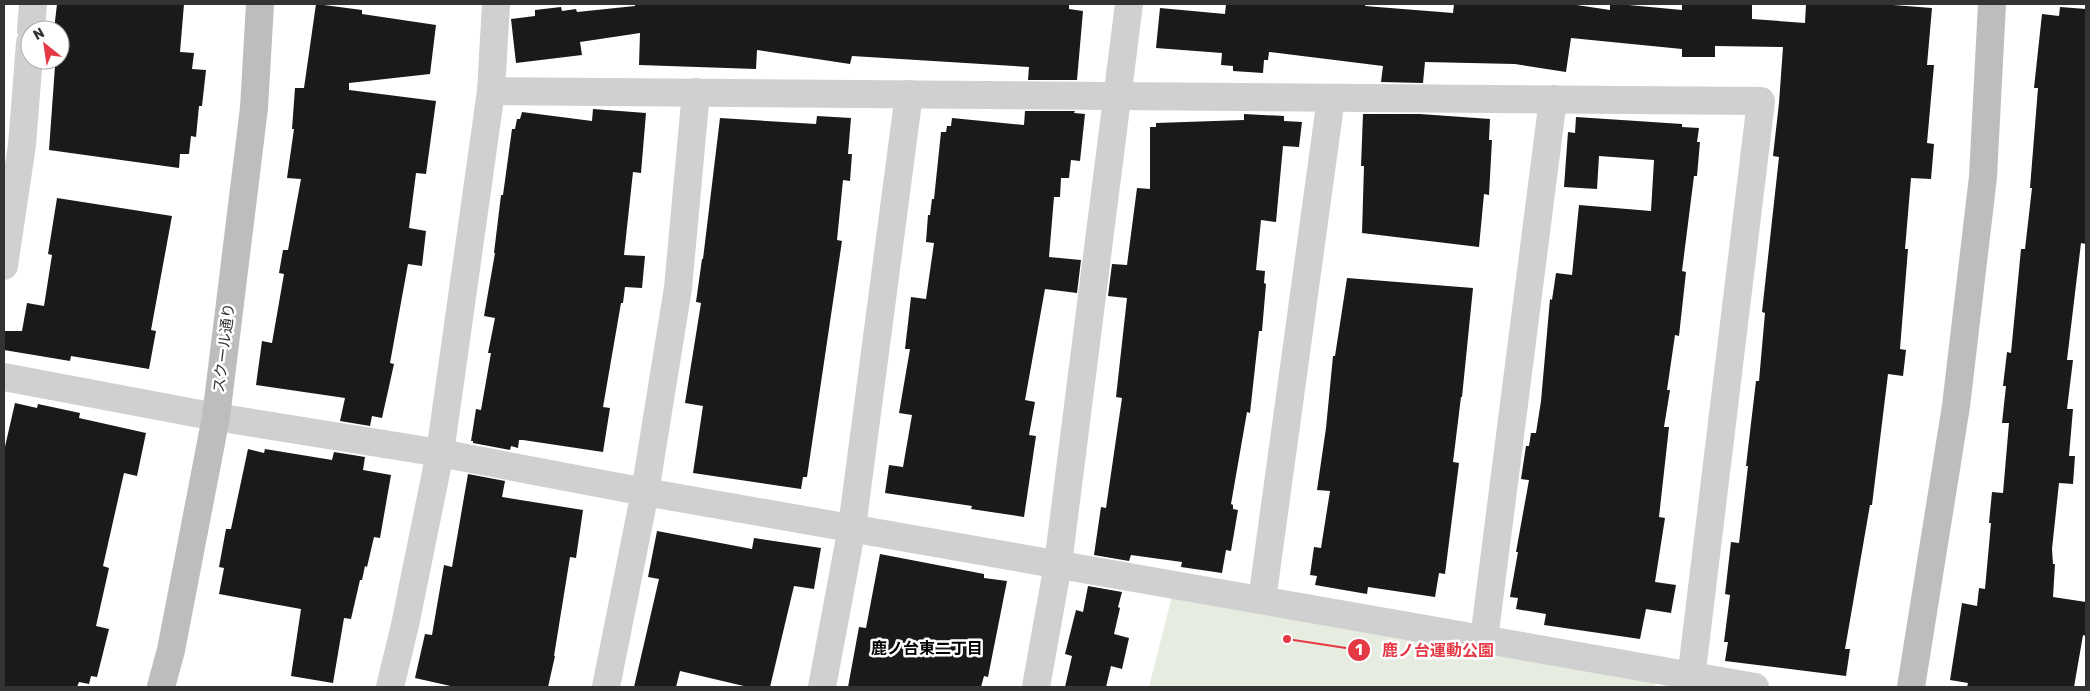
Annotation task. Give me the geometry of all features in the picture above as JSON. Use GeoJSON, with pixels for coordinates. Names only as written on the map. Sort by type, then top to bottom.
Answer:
{"type":"FeatureCollection","features":[{"type":"Feature","properties":{"kind":"street"},"geometry":{"type":"LineString","coordinates":[[32,20],[33,4]]}},
{"type":"Feature","properties":{"kind":"street","name":"スクール通り"},"geometry":{"type":"LineString","coordinates":[[161,687],[171,650],[216,417],[254,108],[260,4]]}},
{"type":"Feature","properties":{"kind":"street"},"geometry":{"type":"LineString","coordinates":[[390,687],[405,625],[440,453],[491,91],[496,4]]}},
{"type":"Feature","properties":{"kind":"street"},"geometry":{"type":"LineString","coordinates":[[1036,687],[1058,564],[1129,4]]}},
{"type":"Feature","properties":{"kind":"street"},"geometry":{"type":"LineString","coordinates":[[1910,687],[1956,406],[1983,177],[1992,4]]}},
{"type":"Feature","properties":{"kind":"street"},"geometry":{"type":"LineString","coordinates":[[4,266],[22,145],[28,70]]}},
{"type":"Feature","properties":{"kind":"street"},"geometry":{"type":"LineString","coordinates":[[491,91],[1761,101],[1692,682]]}},
{"type":"Feature","properties":{"kind":"street"},"geometry":{"type":"LineString","coordinates":[[606,687],[645,492],[678,288],[696,92]]}},
{"type":"Feature","properties":{"kind":"street"},"geometry":{"type":"LineString","coordinates":[[822,687],[852,527],[909,94]]}},
{"type":"Feature","properties":{"kind":"street"},"geometry":{"type":"LineString","coordinates":[[1262,600],[1331,98]]}},
{"type":"Feature","properties":{"kind":"street"},"geometry":{"type":"LineString","coordinates":[[1484,639],[1553,99]]}},
{"type":"Feature","properties":{"kind":"street"},"geometry":{"type":"LineString","coordinates":[[4,377],[216,417],[440,453],[645,492],[1484,639],[1692,682],[1755,687]]}},
{"type":"Feature","properties":{"kind":"shaded area"},"geometry":{"type":"Polygon","coordinates":[[[1172,596],[1654,682],[1656,687],[1149,687],[1172,596]]]}},
{"type":"Feature","properties":{"kind":"building"},"geometry":{"type":"Polygon","coordinates":[[[57,4],[184,4],[180,52],[194,53],[192,69],[206,70],[202,106],[199,106],[196,137],[191,136],[189,154],[180,154],[179,168],[49,150],[55,70],[70,70],[70,20],[55,20],[57,4]]]}},
{"type":"Feature","properties":{"kind":"building"},"geometry":{"type":"Polygon","coordinates":[[[316,4],[362,10],[362,14],[436,25],[430,74],[349,83],[349,90],[436,101],[426,174],[416,173],[409,228],[426,231],[422,266],[408,264],[390,363],[394,364],[382,418],[372,416],[370,426],[340,421],[345,398],[256,385],[262,341],[272,343],[284,274],[279,273],[283,250],[288,250],[301,179],[287,178],[294,129],[292,129],[295,88],[304,88],[316,4]]]}},
{"type":"Feature","properties":{"kind":"building"},"geometry":{"type":"Polygon","coordinates":[[[635,4],[1069,4],[1069,9],[1083,11],[1077,80],[1028,80],[1029,67],[852,56],[850,64],[757,50],[756,69],[639,65],[640,33],[580,42],[582,55],[516,63],[511,19],[535,16],[535,10],[561,7],[562,11],[576,9],[577,12],[635,6],[635,4]]]}},
{"type":"Feature","properties":{"kind":"building"},"geometry":{"type":"Polygon","coordinates":[[[1226,4],[1366,4],[1365,6],[1453,13],[1454,4],[1570,4],[1610,10],[1610,4],[1618,4],[1682,10],[1682,4],[1752,4],[1752,19],[1805,23],[1806,4],[1880,4],[1932,8],[1927,65],[1934,65],[1927,143],[1934,144],[1931,179],[1911,178],[1905,249],[1908,249],[1900,349],[1906,350],[1903,376],[1888,374],[1872,505],[1870,505],[1845,649],[1850,649],[1846,676],[1725,661],[1728,642],[1724,642],[1730,595],[1725,594],[1731,542],[1739,543],[1756,381],[1759,381],[1765,313],[1762,312],[1779,157],[1773,156],[1783,47],[1715,46],[1715,57],[1682,57],[1682,49],[1571,38],[1566,72],[1515,64],[1425,62],[1423,83],[1381,82],[1383,66],[1269,52],[1268,60],[1264,60],[1263,73],[1233,71],[1233,66],[1221,65],[1222,53],[1156,48],[1160,8],[1225,14],[1226,4]]]}},
{"type":"Feature","properties":{"kind":"building"},"geometry":{"type":"Polygon","coordinates":[[[2060,7],[2086,9],[2086,244],[2081,243],[2067,360],[2073,360],[2067,409],[2073,409],[2069,456],[2075,456],[2073,484],[2059,483],[2052,549],[2053,564],[2055,564],[2053,597],[2086,602],[2086,636],[2083,635],[2074,687],[1967,687],[1968,683],[1950,680],[1962,603],[1977,606],[1979,588],[1985,589],[1992,492],[2003,493],[2009,423],[2002,423],[2006,386],[2003,386],[2007,352],[2011,353],[2021,249],[2025,249],[2032,188],[2030,188],[2038,88],[2034,88],[2042,14],[2059,16],[2060,7]]]}},
{"type":"Feature","properties":{"kind":"building"},"geometry":{"type":"Polygon","coordinates":[[[593,109],[646,113],[641,173],[633,172],[624,255],[645,256],[642,288],[625,287],[623,303],[621,303],[603,407],[610,408],[603,452],[523,440],[519,440],[518,448],[511,446],[510,450],[473,443],[471,441],[476,409],[481,410],[491,353],[488,353],[495,318],[484,316],[495,253],[501,195],[503,195],[512,129],[515,129],[517,119],[520,119],[522,112],[592,121],[593,109]]]}},
{"type":"Feature","properties":{"kind":"building"},"geometry":{"type":"Polygon","coordinates":[[[1025,111],[1075,111],[1074,113],[1085,114],[1080,161],[1071,160],[1069,178],[1061,178],[1060,197],[1054,197],[1049,257],[1081,260],[1077,293],[1045,289],[1025,400],[1035,402],[1029,435],[1036,436],[1024,517],[971,509],[972,506],[885,493],[889,465],[903,467],[912,415],[899,413],[910,349],[905,349],[911,297],[926,299],[934,243],[926,242],[928,215],[930,215],[932,199],[934,199],[941,132],[946,132],[947,126],[951,126],[952,118],[1024,125],[1025,111]]]}},
{"type":"Feature","properties":{"kind":"building"},"geometry":{"type":"Polygon","coordinates":[[[1244,114],[1284,116],[1284,121],[1302,122],[1299,147],[1283,146],[1276,222],[1261,220],[1256,270],[1265,271],[1264,283],[1266,284],[1262,331],[1259,331],[1250,413],[1247,412],[1231,504],[1233,509],[1238,510],[1231,551],[1226,550],[1222,573],[1181,567],[1182,562],[1131,555],[1129,561],[1094,555],[1101,507],[1106,508],[1122,398],[1116,397],[1127,298],[1108,296],[1112,264],[1127,265],[1137,188],[1150,189],[1150,127],[1156,127],[1156,123],[1244,120],[1244,114]]]}},
{"type":"Feature","properties":{"kind":"building"},"geometry":{"type":"Polygon","coordinates":[[[1363,114],[1420,114],[1490,119],[1489,140],[1492,140],[1489,195],[1484,194],[1479,247],[1362,233],[1364,166],[1361,166],[1363,114]]]}},
{"type":"Feature","properties":{"kind":"building"},"geometry":{"type":"Polygon","coordinates":[[[817,116],[851,118],[848,154],[852,154],[850,181],[843,180],[837,240],[842,241],[807,477],[803,477],[801,489],[693,473],[703,406],[685,403],[701,303],[696,302],[720,118],[816,124],[817,116]]]}},
{"type":"Feature","properties":{"kind":"building"},"geometry":{"type":"Polygon","coordinates":[[[1576,117],[1682,124],[1682,127],[1699,128],[1697,142],[1700,142],[1697,176],[1694,176],[1682,271],[1686,272],[1679,336],[1675,335],[1667,390],[1670,390],[1664,427],[1669,427],[1659,517],[1665,518],[1655,582],[1676,585],[1671,613],[1646,609],[1640,639],[1544,625],[1546,614],[1516,609],[1518,598],[1510,597],[1529,480],[1521,479],[1526,446],[1529,446],[1531,433],[1536,433],[1541,401],[1550,299],[1552,300],[1556,273],[1572,275],[1579,205],[1651,211],[1654,160],[1599,156],[1597,189],[1564,187],[1568,132],[1575,133],[1576,117]]]}},
{"type":"Feature","properties":{"kind":"building"},"geometry":{"type":"Polygon","coordinates":[[[57,198],[172,216],[151,330],[156,331],[149,369],[71,356],[70,361],[4,350],[4,331],[22,331],[27,303],[44,306],[52,255],[48,254],[57,198]]]}},
{"type":"Feature","properties":{"kind":"building"},"geometry":{"type":"Polygon","coordinates":[[[1347,278],[1473,288],[1462,397],[1453,462],[1459,463],[1445,574],[1439,573],[1435,597],[1368,587],[1367,594],[1315,585],[1317,576],[1310,575],[1314,547],[1321,548],[1330,491],[1317,490],[1326,428],[1333,356],[1335,356],[1347,278]]]}},
{"type":"Feature","properties":{"kind":"building"},"geometry":{"type":"Polygon","coordinates":[[[15,403],[37,408],[38,404],[80,413],[79,418],[146,433],[137,476],[124,473],[103,566],[109,568],[96,626],[109,629],[97,677],[91,676],[89,684],[79,682],[77,687],[4,687],[4,451],[15,403]]]}},
{"type":"Feature","properties":{"kind":"building"},"geometry":{"type":"Polygon","coordinates":[[[248,449],[264,453],[265,449],[332,460],[334,452],[365,457],[363,470],[391,475],[380,538],[374,537],[367,567],[365,566],[362,580],[360,580],[351,619],[344,618],[333,683],[291,676],[301,609],[219,594],[224,568],[219,567],[226,529],[231,529],[248,449]]]}},
{"type":"Feature","properties":{"kind":"building"},"geometry":{"type":"Polygon","coordinates":[[[468,474],[505,481],[502,497],[583,510],[576,558],[570,557],[555,656],[548,687],[455,687],[415,678],[425,634],[432,635],[444,565],[452,567],[468,474]]]}},
{"type":"Feature","properties":{"kind":"building"},"geometry":{"type":"Polygon","coordinates":[[[657,531],[752,549],[754,538],[821,548],[814,589],[794,586],[770,687],[748,687],[680,671],[676,687],[634,687],[659,579],[648,577],[657,531]]]}},
{"type":"Feature","properties":{"kind":"building"},"geometry":{"type":"Polygon","coordinates":[[[880,554],[984,574],[984,578],[1007,581],[988,677],[984,676],[981,687],[848,687],[859,627],[866,628],[880,554]]]}},
{"type":"Feature","properties":{"kind":"building"},"geometry":{"type":"Polygon","coordinates":[[[1088,586],[1122,592],[1114,634],[1129,638],[1122,669],[1111,666],[1106,687],[1065,687],[1072,656],[1065,654],[1076,610],[1083,612],[1088,586]]]}},
{"type":"Feature","properties":{"kind":"place","name":"鹿ノ台運動公園"},"geometry":{"type":"Point","coordinates":[1287,639]}},
{"type":"Feature","properties":{"kind":"district","name":"鹿ノ台東二丁目"},"geometry":{"type":"Point","coordinates":[927,648]}}]}
